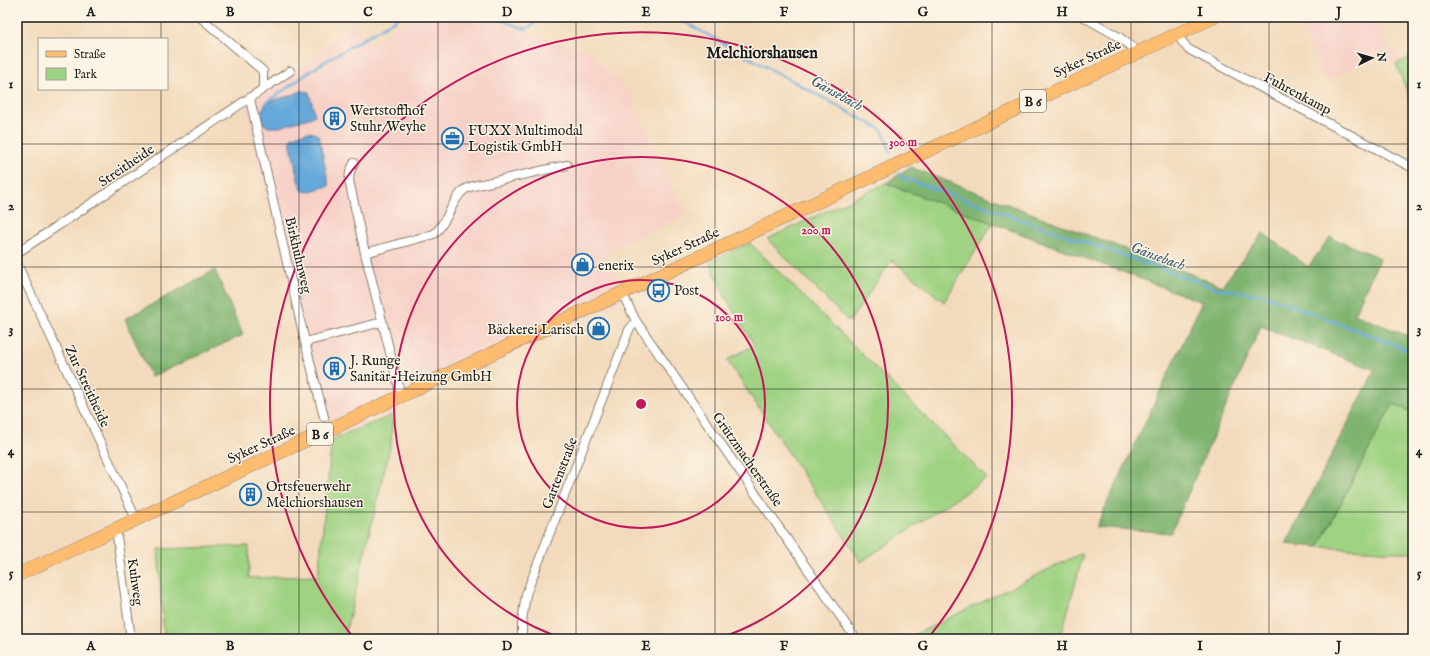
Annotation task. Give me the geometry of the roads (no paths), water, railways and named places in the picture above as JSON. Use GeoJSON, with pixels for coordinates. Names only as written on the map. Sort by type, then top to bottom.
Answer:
{"type":"FeatureCollection","features":[{"type":"Feature","properties":{"kind":"main road","name":"Syker Straße"},"geometry":{"type":"LineString","coordinates":[[17,575],[1214,17]]}},
{"type":"Feature","properties":{"kind":"street"},"geometry":{"type":"LineString","coordinates":[[200,17],[263,72],[263,89]]}},
{"type":"Feature","properties":{"kind":"street"},"geometry":{"type":"LineString","coordinates":[[1084,17],[1119,37],[1138,52]]}},
{"type":"Feature","properties":{"kind":"street","name":"Fuhrenkamp"},"geometry":{"type":"LineString","coordinates":[[1177,35],[1188,49],[1413,168]]}},
{"type":"Feature","properties":{"kind":"street","name":"Streitheide"},"geometry":{"type":"LineString","coordinates":[[17,253],[290,71]]}},
{"type":"Feature","properties":{"kind":"street","name":"Birkhuhnweg"},"geometry":{"type":"LineString","coordinates":[[250,99],[305,342],[324,417]]}},
{"type":"Feature","properties":{"kind":"street"},"geometry":{"type":"LineString","coordinates":[[354,163],[350,172],[349,180],[365,253],[401,396]]}},
{"type":"Feature","properties":{"kind":"street"},"geometry":{"type":"LineString","coordinates":[[365,253],[434,234],[441,228],[457,198],[464,190],[473,186],[567,165]]}},
{"type":"Feature","properties":{"kind":"street","name":"Zur Streitheide"},"geometry":{"type":"LineString","coordinates":[[17,264],[136,520]]}},
{"type":"Feature","properties":{"kind":"street","name":"Grützmacherstraße"},"geometry":{"type":"LineString","coordinates":[[622,293],[636,321],[856,639]]}},
{"type":"Feature","properties":{"kind":"street","name":"Gartenstraße"},"geometry":{"type":"LineString","coordinates":[[522,639],[522,622],[526,594],[629,330],[636,321]]}},
{"type":"Feature","properties":{"kind":"street"},"geometry":{"type":"LineString","coordinates":[[305,342],[382,322]]}},
{"type":"Feature","properties":{"kind":"street","name":"Kuhweg"},"geometry":{"type":"LineString","coordinates":[[116,529],[131,639]]}},
{"type":"Feature","properties":{"kind":"water"},"geometry":{"type":"Polygon","coordinates":[[[301,91],[309,92],[315,115],[280,127],[268,127],[264,124],[261,111],[267,102],[301,91]]]}},
{"type":"Feature","properties":{"kind":"water"},"geometry":{"type":"Polygon","coordinates":[[[307,132],[314,133],[319,136],[329,186],[306,192],[301,189],[298,180],[290,140],[292,137],[307,132]]]}},
{"type":"Feature","properties":{"kind":"waterway"},"geometry":{"type":"LineString","coordinates":[[267,102],[321,64],[400,17]]}},
{"type":"Feature","properties":{"kind":"waterway"},"geometry":{"type":"LineString","coordinates":[[493,17],[525,29],[532,25],[537,17]]}},
{"type":"Feature","properties":{"kind":"waterway","name":"Gänsebach"},"geometry":{"type":"LineString","coordinates":[[675,17],[882,130],[891,153]]}},
{"type":"Feature","properties":{"kind":"waterway","name":"Gänsebach"},"geometry":{"type":"LineString","coordinates":[[899,173],[901,177],[1215,288],[1267,296],[1413,352]]}},
{"type":"Feature","properties":{"kind":"place","name":"Wertstoffhof Stuhr/Weyhe"},"geometry":{"type":"Point","coordinates":[335,118]}},
{"type":"Feature","properties":{"kind":"place","name":"FUXX Multimodal Logistik GmbH"},"geometry":{"type":"Point","coordinates":[452,138]}},
{"type":"Feature","properties":{"kind":"place","name":"enerix"},"geometry":{"type":"Point","coordinates":[583,265]}},
{"type":"Feature","properties":{"kind":"place","name":"Post"},"geometry":{"type":"Point","coordinates":[659,290]}},
{"type":"Feature","properties":{"kind":"place","name":"Bäckerei Larisch"},"geometry":{"type":"Point","coordinates":[599,329]}},
{"type":"Feature","properties":{"kind":"place","name":"J. Runge Sanitär-Heizung GmbH"},"geometry":{"type":"Point","coordinates":[334,368]}},
{"type":"Feature","properties":{"kind":"place","name":"Ortsfeuerwehr Melchiorshausen"},"geometry":{"type":"Point","coordinates":[250,494]}},
{"type":"Feature","properties":{"kind":"district","name":"Melchiorshausen"},"geometry":{"type":"Point","coordinates":[762,52]}}]}
